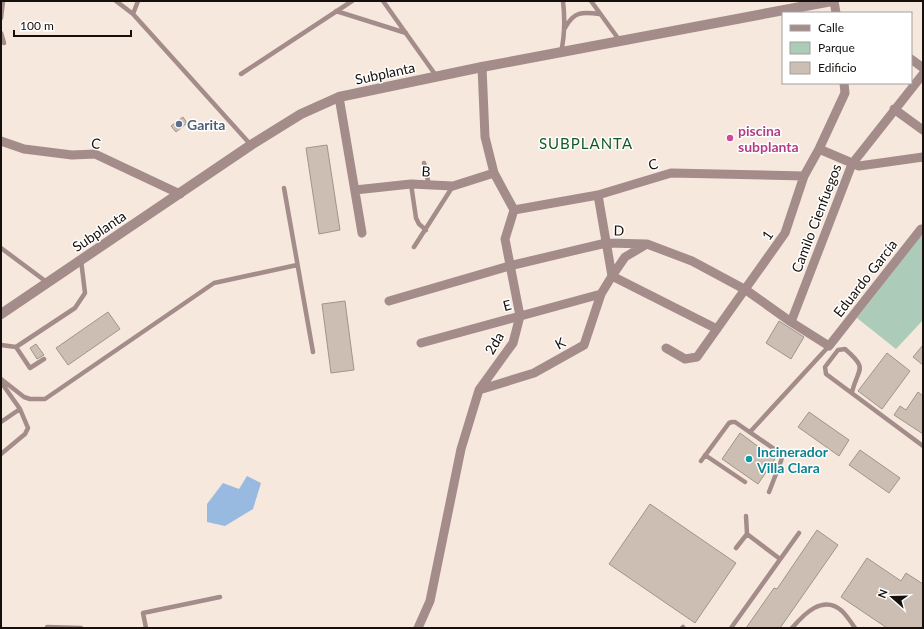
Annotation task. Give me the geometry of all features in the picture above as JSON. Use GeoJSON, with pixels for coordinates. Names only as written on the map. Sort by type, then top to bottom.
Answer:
{"type":"FeatureCollection","features":[{"type":"Feature","properties":{"kind":"street"},"geometry":{"type":"LineString","coordinates":[[833,1],[836,12]]}},
{"type":"Feature","properties":{"kind":"street","name":"Subplanta"},"geometry":{"type":"LineString","coordinates":[[1,314],[251,145],[301,114],[339,97],[482,67],[833,1]]}},
{"type":"Feature","properties":{"kind":"street"},"geometry":{"type":"LineString","coordinates":[[912,60],[923,68]]}},
{"type":"Feature","properties":{"kind":"street"},"geometry":{"type":"LineString","coordinates":[[482,67],[484,137],[494,173],[514,210]]}},
{"type":"Feature","properties":{"kind":"street","name":"Camilo Cienfuegos"},"geometry":{"type":"LineString","coordinates":[[791,322],[852,164],[923,74]]}},
{"type":"Feature","properties":{"kind":"street","name":"1"},"geometry":{"type":"LineString","coordinates":[[666,348],[685,359],[697,357],[785,233],[804,176],[819,149],[845,93],[844,84]]}},
{"type":"Feature","properties":{"kind":"street"},"geometry":{"type":"LineString","coordinates":[[339,97],[362,234]]}},
{"type":"Feature","properties":{"kind":"street"},"geometry":{"type":"LineString","coordinates":[[894,109],[923,130]]}},
{"type":"Feature","properties":{"kind":"street","name":"C"},"geometry":{"type":"LineString","coordinates":[[1,141],[24,149],[72,155],[95,154],[180,194]]}},
{"type":"Feature","properties":{"kind":"street"},"geometry":{"type":"LineString","coordinates":[[819,149],[859,166],[923,157]]}},
{"type":"Feature","properties":{"kind":"street","name":"B"},"geometry":{"type":"LineString","coordinates":[[355,190],[411,184],[453,186],[494,173]]}},
{"type":"Feature","properties":{"kind":"street","name":"C"},"geometry":{"type":"LineString","coordinates":[[514,210],[598,195],[671,174],[804,176]]}},
{"type":"Feature","properties":{"kind":"street"},"geometry":{"type":"LineString","coordinates":[[598,195],[612,276],[717,329]]}},
{"type":"Feature","properties":{"kind":"street","name":"2da"},"geometry":{"type":"LineString","coordinates":[[418,628],[430,601],[461,449],[479,390],[513,343],[520,316],[505,239],[514,210]]}},
{"type":"Feature","properties":{"kind":"street","name":"Eduardo García"},"geometry":{"type":"LineString","coordinates":[[829,346],[921,229],[923,229]]}},
{"type":"Feature","properties":{"kind":"street","name":"D"},"geometry":{"type":"LineString","coordinates":[[389,301],[510,266],[606,244],[647,244],[692,261],[746,290],[791,322],[829,346]]}},
{"type":"Feature","properties":{"kind":"street","name":"K"},"geometry":{"type":"LineString","coordinates":[[479,390],[534,373],[584,345],[600,294],[625,257],[647,244]]}},
{"type":"Feature","properties":{"kind":"street","name":"E"},"geometry":{"type":"LineString","coordinates":[[421,343],[600,294]]}},
{"type":"Feature","properties":{"kind":"lane"},"geometry":{"type":"LineString","coordinates":[[1,18],[3,1]]}},
{"type":"Feature","properties":{"kind":"lane"},"geometry":{"type":"LineString","coordinates":[[116,1],[133,14],[251,145]]}},
{"type":"Feature","properties":{"kind":"lane"},"geometry":{"type":"LineString","coordinates":[[133,14],[138,1]]}},
{"type":"Feature","properties":{"kind":"lane"},"geometry":{"type":"LineString","coordinates":[[241,74],[352,1]]}},
{"type":"Feature","properties":{"kind":"lane"},"geometry":{"type":"LineString","coordinates":[[383,1],[437,77]]}},
{"type":"Feature","properties":{"kind":"lane"},"geometry":{"type":"LineString","coordinates":[[561,52],[565,15],[563,1]]}},
{"type":"Feature","properties":{"kind":"lane"},"geometry":{"type":"LineString","coordinates":[[590,1],[620,41]]}},
{"type":"Feature","properties":{"kind":"lane"},"geometry":{"type":"LineString","coordinates":[[336,11],[406,33]]}},
{"type":"Feature","properties":{"kind":"lane"},"geometry":{"type":"LineString","coordinates":[[564,28],[570,18],[578,14],[587,12],[600,14]]}},
{"type":"Feature","properties":{"kind":"lane"},"geometry":{"type":"LineString","coordinates":[[1,33],[4,43]]}},
{"type":"Feature","properties":{"kind":"lane"},"geometry":{"type":"LineString","coordinates":[[424,163],[429,185]]}},
{"type":"Feature","properties":{"kind":"lane"},"geometry":{"type":"LineString","coordinates":[[411,184],[416,218],[419,224],[426,230]]}},
{"type":"Feature","properties":{"kind":"lane"},"geometry":{"type":"LineString","coordinates":[[414,247],[453,186]]}},
{"type":"Feature","properties":{"kind":"lane"},"geometry":{"type":"LineString","coordinates":[[284,188],[313,352]]}},
{"type":"Feature","properties":{"kind":"lane"},"geometry":{"type":"LineString","coordinates":[[1,248],[48,283]]}},
{"type":"Feature","properties":{"kind":"lane"},"geometry":{"type":"LineString","coordinates":[[1,345],[16,347],[75,308],[85,293],[81,260]]}},
{"type":"Feature","properties":{"kind":"lane"},"geometry":{"type":"LineString","coordinates":[[1,380],[30,399],[45,399],[214,283],[297,265]]}},
{"type":"Feature","properties":{"kind":"lane"},"geometry":{"type":"LineString","coordinates":[[750,432],[829,346]]}},
{"type":"Feature","properties":{"kind":"lane"},"geometry":{"type":"LineString","coordinates":[[16,347],[30,368],[44,359]]}},
{"type":"Feature","properties":{"kind":"lane"},"geometry":{"type":"LineString","coordinates":[[852,392],[860,370],[860,365],[858,360],[845,349],[838,350],[825,367],[826,374],[923,446]]}},
{"type":"Feature","properties":{"kind":"lane"},"geometry":{"type":"LineString","coordinates":[[1,380],[20,409],[28,428],[26,434],[1,454]]}},
{"type":"Feature","properties":{"kind":"lane"},"geometry":{"type":"LineString","coordinates":[[1,422],[20,409]]}},
{"type":"Feature","properties":{"kind":"lane"},"geometry":{"type":"LineString","coordinates":[[701,461],[729,423],[735,422],[780,453],[782,456],[769,492]]}},
{"type":"Feature","properties":{"kind":"lane"},"geometry":{"type":"LineString","coordinates":[[705,455],[745,482]]}},
{"type":"Feature","properties":{"kind":"lane"},"geometry":{"type":"LineString","coordinates":[[736,548],[747,534],[746,516]]}},
{"type":"Feature","properties":{"kind":"lane"},"geometry":{"type":"LineString","coordinates":[[734,627],[799,533]]}},
{"type":"Feature","properties":{"kind":"lane"},"geometry":{"type":"LineString","coordinates":[[747,534],[780,559]]}},
{"type":"Feature","properties":{"kind":"lane"},"geometry":{"type":"LineString","coordinates":[[146,628],[142,613],[220,597]]}},
{"type":"Feature","properties":{"kind":"lane"},"geometry":{"type":"LineString","coordinates":[[792,628],[802,616],[817,606],[826,604],[835,606],[842,611],[856,628]]}},
{"type":"Feature","properties":{"kind":"lane"},"geometry":{"type":"LineString","coordinates":[[47,627],[81,628]]}},
{"type":"Feature","properties":{"kind":"green space"},"geometry":{"type":"Polygon","coordinates":[[[923,235],[923,320],[896,349],[857,318],[923,235]]]}},
{"type":"Feature","properties":{"kind":"water"},"geometry":{"type":"Polygon","coordinates":[[[247,476],[261,483],[253,509],[225,526],[207,522],[207,504],[223,483],[239,489],[247,476]]]}},
{"type":"Feature","properties":{"kind":"building","name":"Garita"},"geometry":{"type":"Polygon","coordinates":[[[183,117],[187,123],[176,132],[171,126],[183,117]]]}},
{"type":"Feature","properties":{"kind":"building"},"geometry":{"type":"Polygon","coordinates":[[[327,145],[340,230],[319,234],[306,148],[327,145]]]}},
{"type":"Feature","properties":{"kind":"building"},"geometry":{"type":"Polygon","coordinates":[[[345,301],[354,370],[331,373],[322,304],[345,301]]]}},
{"type":"Feature","properties":{"kind":"building"},"geometry":{"type":"Polygon","coordinates":[[[108,312],[120,329],[68,365],[56,348],[108,312]]]}},
{"type":"Feature","properties":{"kind":"building"},"geometry":{"type":"Polygon","coordinates":[[[779,321],[804,337],[791,359],[766,343],[779,321]]]}},
{"type":"Feature","properties":{"kind":"building"},"geometry":{"type":"Polygon","coordinates":[[[36,344],[44,355],[37,359],[30,348],[36,344]]]}},
{"type":"Feature","properties":{"kind":"building"},"geometry":{"type":"Polygon","coordinates":[[[923,345],[923,365],[913,357],[923,345]]]}},
{"type":"Feature","properties":{"kind":"building"},"geometry":{"type":"Polygon","coordinates":[[[887,353],[910,371],[882,409],[858,391],[887,353]]]}},
{"type":"Feature","properties":{"kind":"building"},"geometry":{"type":"Polygon","coordinates":[[[918,392],[923,396],[923,434],[894,415],[900,406],[906,410],[918,392]]]}},
{"type":"Feature","properties":{"kind":"building"},"geometry":{"type":"Polygon","coordinates":[[[809,412],[849,440],[839,456],[798,427],[809,412]]]}},
{"type":"Feature","properties":{"kind":"building","name":"Incinerador Villa Clara"},"geometry":{"type":"Polygon","coordinates":[[[740,433],[775,459],[758,484],[722,459],[740,433]]]}},
{"type":"Feature","properties":{"kind":"building"},"geometry":{"type":"Polygon","coordinates":[[[860,450],[900,478],[889,493],[849,465],[860,450]]]}},
{"type":"Feature","properties":{"kind":"building"},"geometry":{"type":"Polygon","coordinates":[[[650,504],[736,563],[695,623],[609,564],[650,504]]]}},
{"type":"Feature","properties":{"kind":"building"},"geometry":{"type":"Polygon","coordinates":[[[817,530],[838,545],[780,628],[746,628],[774,588],[777,589],[817,530]]]}},
{"type":"Feature","properties":{"kind":"building"},"geometry":{"type":"Polygon","coordinates":[[[867,558],[901,581],[906,573],[923,584],[923,628],[887,628],[841,597],[867,558]]]}},
{"type":"Feature","properties":{"kind":"place","name":"Garita"},"geometry":{"type":"Point","coordinates":[179,124]}},
{"type":"Feature","properties":{"kind":"place","name":"piscina subplanta"},"geometry":{"type":"Point","coordinates":[730,138]}},
{"type":"Feature","properties":{"kind":"place","name":"Incinerador Villa Clara"},"geometry":{"type":"Point","coordinates":[749,459]}},
{"type":"Feature","properties":{"kind":"district","name":"SUBPLANTA"},"geometry":{"type":"Point","coordinates":[586,143]}}]}
